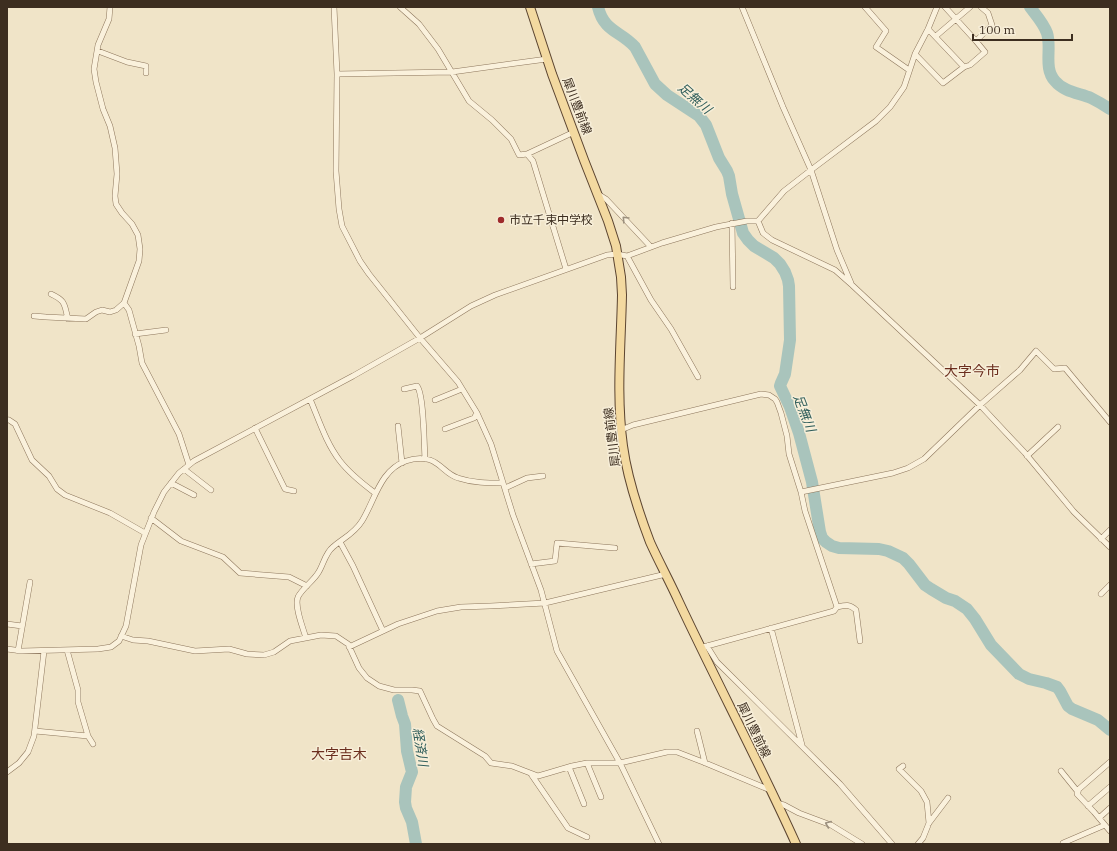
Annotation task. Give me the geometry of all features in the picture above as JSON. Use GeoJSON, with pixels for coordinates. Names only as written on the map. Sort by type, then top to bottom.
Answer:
{"type":"FeatureCollection","features":[{"type":"Feature","properties":{"kind":"main road","name":"犀川豊前線"},"geometry":{"type":"LineString","coordinates":[[530,7],[584,160],[608,221],[617,254],[622,295],[620,400],[623,446],[636,502],[650,542],[704,647],[796,844]]}},
{"type":"Feature","properties":{"kind":"street"},"geometry":{"type":"LineString","coordinates":[[34,316],[46,318],[86,319],[102,310],[110,312],[116,310],[124,303],[139,261],[140,249],[138,235],[132,224],[116,204],[115,196],[117,174],[115,148],[110,126],[103,110],[94,69],[98,45],[109,19],[111,7]]}},
{"type":"Feature","properties":{"kind":"street"},"geometry":{"type":"LineString","coordinates":[[334,7],[337,74],[336,171],[340,219],[346,235],[369,274],[420,338],[458,382],[477,413],[491,444],[545,603],[557,651],[620,763],[659,844]]}},
{"type":"Feature","properties":{"kind":"street"},"geometry":{"type":"LineString","coordinates":[[400,7],[419,24],[438,49],[469,101],[492,120],[511,139],[519,155],[526,154],[574,132]]}},
{"type":"Feature","properties":{"kind":"street"},"geometry":{"type":"LineString","coordinates":[[742,7],[783,107],[811,170],[837,250],[852,286]]}},
{"type":"Feature","properties":{"kind":"street"},"geometry":{"type":"LineString","coordinates":[[865,7],[886,31],[876,47],[909,70]]}},
{"type":"Feature","properties":{"kind":"street"},"geometry":{"type":"LineString","coordinates":[[7,649],[18,651],[98,649],[111,647],[119,641],[126,626],[141,545],[152,518],[164,492],[179,472],[194,461],[420,338],[471,306],[495,295],[607,255],[617,254],[627,256],[716,227],[732,223],[758,221],[784,191],[876,121],[890,107],[904,87],[915,54],[938,7]]}},
{"type":"Feature","properties":{"kind":"street"},"geometry":{"type":"LineString","coordinates":[[915,54],[943,83],[964,67],[970,65],[985,52],[945,7]]}},
{"type":"Feature","properties":{"kind":"street"},"geometry":{"type":"LineString","coordinates":[[936,36],[970,7]]}},
{"type":"Feature","properties":{"kind":"street"},"geometry":{"type":"LineString","coordinates":[[976,41],[992,25],[988,13],[981,7]]}},
{"type":"Feature","properties":{"kind":"street"},"geometry":{"type":"LineString","coordinates":[[928,29],[964,67]]}},
{"type":"Feature","properties":{"kind":"street"},"geometry":{"type":"LineString","coordinates":[[98,51],[127,62],[146,66],[146,73]]}},
{"type":"Feature","properties":{"kind":"street"},"geometry":{"type":"LineString","coordinates":[[337,74],[452,72],[547,58]]}},
{"type":"Feature","properties":{"kind":"street"},"geometry":{"type":"LineString","coordinates":[[526,154],[533,161],[566,269]]}},
{"type":"Feature","properties":{"kind":"street"},"geometry":{"type":"LineString","coordinates":[[598,194],[606,199],[651,247]]}},
{"type":"Feature","properties":{"kind":"street"},"geometry":{"type":"LineString","coordinates":[[758,221],[763,234],[772,240],[836,270],[980,405],[1027,456],[1074,512],[1110,547]]}},
{"type":"Feature","properties":{"kind":"street"},"geometry":{"type":"LineString","coordinates":[[732,223],[733,287]]}},
{"type":"Feature","properties":{"kind":"street"},"geometry":{"type":"LineString","coordinates":[[627,256],[651,300],[671,330],[698,376]]}},
{"type":"Feature","properties":{"kind":"street"},"geometry":{"type":"LineString","coordinates":[[51,294],[63,301],[68,318]]}},
{"type":"Feature","properties":{"kind":"street"},"geometry":{"type":"LineString","coordinates":[[124,303],[129,310],[142,363],[179,434],[189,465]]}},
{"type":"Feature","properties":{"kind":"street"},"geometry":{"type":"LineString","coordinates":[[136,334],[166,330]]}},
{"type":"Feature","properties":{"kind":"street"},"geometry":{"type":"LineString","coordinates":[[801,492],[893,473],[908,468],[924,459],[980,405],[1020,370],[1036,351],[1054,368],[1065,368],[1110,422]]}},
{"type":"Feature","properties":{"kind":"street"},"geometry":{"type":"LineString","coordinates":[[404,389],[417,386],[420,389],[423,407],[425,459]]}},
{"type":"Feature","properties":{"kind":"street"},"geometry":{"type":"LineString","coordinates":[[435,400],[462,390]]}},
{"type":"Feature","properties":{"kind":"street"},"geometry":{"type":"LineString","coordinates":[[622,430],[633,425],[756,394],[769,395],[777,402],[781,413],[788,436],[788,454],[837,607]]}},
{"type":"Feature","properties":{"kind":"street"},"geometry":{"type":"LineString","coordinates":[[310,399],[325,436],[337,457],[352,474],[375,493]]}},
{"type":"Feature","properties":{"kind":"street"},"geometry":{"type":"LineString","coordinates":[[445,429],[474,418],[477,413]]}},
{"type":"Feature","properties":{"kind":"street"},"geometry":{"type":"LineString","coordinates":[[9,420],[15,424],[32,460],[49,476],[58,489],[65,495],[110,513],[146,534]]}},
{"type":"Feature","properties":{"kind":"street"},"geometry":{"type":"LineString","coordinates":[[398,426],[402,463]]}},
{"type":"Feature","properties":{"kind":"street"},"geometry":{"type":"LineString","coordinates":[[1027,456],[1058,427]]}},
{"type":"Feature","properties":{"kind":"street"},"geometry":{"type":"LineString","coordinates":[[255,428],[285,489],[294,491]]}},
{"type":"Feature","properties":{"kind":"street"},"geometry":{"type":"LineString","coordinates":[[306,638],[298,612],[298,596],[318,574],[332,548],[351,534],[362,521],[375,493],[389,472],[402,463],[406,461],[425,459],[435,462],[456,478],[474,482],[504,485],[527,478],[543,476]]}},
{"type":"Feature","properties":{"kind":"street"},"geometry":{"type":"LineString","coordinates":[[184,469],[211,490]]}},
{"type":"Feature","properties":{"kind":"street"},"geometry":{"type":"LineString","coordinates":[[171,483],[194,495]]}},
{"type":"Feature","properties":{"kind":"street"},"geometry":{"type":"LineString","coordinates":[[152,518],[181,540],[223,557],[240,574],[289,577],[307,586]]}},
{"type":"Feature","properties":{"kind":"street"},"geometry":{"type":"LineString","coordinates":[[1101,539],[1110,530]]}},
{"type":"Feature","properties":{"kind":"street"},"geometry":{"type":"LineString","coordinates":[[340,542],[382,631]]}},
{"type":"Feature","properties":{"kind":"street"},"geometry":{"type":"LineString","coordinates":[[531,564],[555,561],[557,543],[615,548]]}},
{"type":"Feature","properties":{"kind":"street"},"geometry":{"type":"LineString","coordinates":[[349,647],[398,624],[437,611],[461,607],[545,603],[666,574]]}},
{"type":"Feature","properties":{"kind":"street"},"geometry":{"type":"LineString","coordinates":[[18,651],[30,582]]}},
{"type":"Feature","properties":{"kind":"street"},"geometry":{"type":"LineString","coordinates":[[1101,594],[1110,585]]}},
{"type":"Feature","properties":{"kind":"street"},"geometry":{"type":"LineString","coordinates":[[860,641],[856,610],[852,606],[846,605],[837,607],[834,611],[704,647],[717,662],[840,784],[892,844]]}},
{"type":"Feature","properties":{"kind":"street"},"geometry":{"type":"LineString","coordinates":[[7,624],[22,626]]}},
{"type":"Feature","properties":{"kind":"street"},"geometry":{"type":"LineString","coordinates":[[771,628],[802,746]]}},
{"type":"Feature","properties":{"kind":"street"},"geometry":{"type":"LineString","coordinates":[[121,636],[133,640],[148,641],[195,651],[229,649],[247,654],[264,655],[274,652],[290,641],[321,636],[336,636],[348,644],[359,668],[367,678],[379,686],[394,690],[412,690],[420,692],[438,726],[485,756],[492,763],[512,766],[538,776],[587,763],[620,763],[668,752],[677,752],[770,790]]}},
{"type":"Feature","properties":{"kind":"street"},"geometry":{"type":"LineString","coordinates":[[7,772],[19,763],[28,752],[34,736],[44,650]]}},
{"type":"Feature","properties":{"kind":"street"},"geometry":{"type":"LineString","coordinates":[[67,650],[78,690],[78,702],[88,736],[93,744]]}},
{"type":"Feature","properties":{"kind":"street"},"geometry":{"type":"LineString","coordinates":[[35,731],[88,736]]}},
{"type":"Feature","properties":{"kind":"street"},"geometry":{"type":"LineString","coordinates":[[697,731],[705,763]]}},
{"type":"Feature","properties":{"kind":"street"},"geometry":{"type":"LineString","coordinates":[[1078,792],[1079,789],[1110,762]]}},
{"type":"Feature","properties":{"kind":"street"},"geometry":{"type":"LineString","coordinates":[[587,763],[601,797]]}},
{"type":"Feature","properties":{"kind":"street"},"geometry":{"type":"LineString","coordinates":[[903,766],[899,769],[921,791],[927,802],[929,823]]}},
{"type":"Feature","properties":{"kind":"street"},"geometry":{"type":"LineString","coordinates":[[569,767],[584,804]]}},
{"type":"Feature","properties":{"kind":"street"},"geometry":{"type":"LineString","coordinates":[[1061,771],[1078,792],[1077,794],[1110,831]]}},
{"type":"Feature","properties":{"kind":"street"},"geometry":{"type":"LineString","coordinates":[[531,774],[568,828],[587,837]]}},
{"type":"Feature","properties":{"kind":"street"},"geometry":{"type":"LineString","coordinates":[[1088,806],[1110,787]]}},
{"type":"Feature","properties":{"kind":"street"},"geometry":{"type":"LineString","coordinates":[[918,844],[923,838],[929,823],[948,798]]}},
{"type":"Feature","properties":{"kind":"street"},"geometry":{"type":"LineString","coordinates":[[777,803],[831,825],[862,844]]}},
{"type":"Feature","properties":{"kind":"street"},"geometry":{"type":"LineString","coordinates":[[1099,818],[1110,808]]}},
{"type":"Feature","properties":{"kind":"street"},"geometry":{"type":"LineString","coordinates":[[1063,843],[1105,826]]}},
{"type":"Feature","properties":{"kind":"waterway","name":"足無川"},"geometry":{"type":"LineString","coordinates":[[598,7],[604,22],[635,47],[655,84],[667,95],[699,116],[706,125],[719,158],[729,176],[732,194],[743,233],[754,246],[774,258],[785,272],[789,286],[790,340],[785,374],[780,386],[790,407],[799,433],[812,482],[822,538],[832,546],[839,548],[879,549],[888,551],[903,558],[925,585],[967,609],[991,645],[1019,674],[1029,679],[1057,687],[1068,706],[1098,720],[1110,730]]}},
{"type":"Feature","properties":{"kind":"waterway"},"geometry":{"type":"LineString","coordinates":[[1030,7],[1042,23],[1047,33],[1049,45],[1049,70],[1051,76],[1063,88],[1091,98],[1110,109]]}},
{"type":"Feature","properties":{"kind":"waterway","name":"経済川"},"geometry":{"type":"LineString","coordinates":[[398,700],[405,724],[407,751],[412,772],[406,787],[405,802],[412,822],[416,844]]}},
{"type":"Feature","properties":{"kind":"place","name":"市立千束中学校"},"geometry":{"type":"Point","coordinates":[501,220]}},
{"type":"Feature","properties":{"kind":"district","name":"大字今市"},"geometry":{"type":"Point","coordinates":[972,371]}},
{"type":"Feature","properties":{"kind":"district","name":"大字吉木"},"geometry":{"type":"Point","coordinates":[339,754]}}]}
